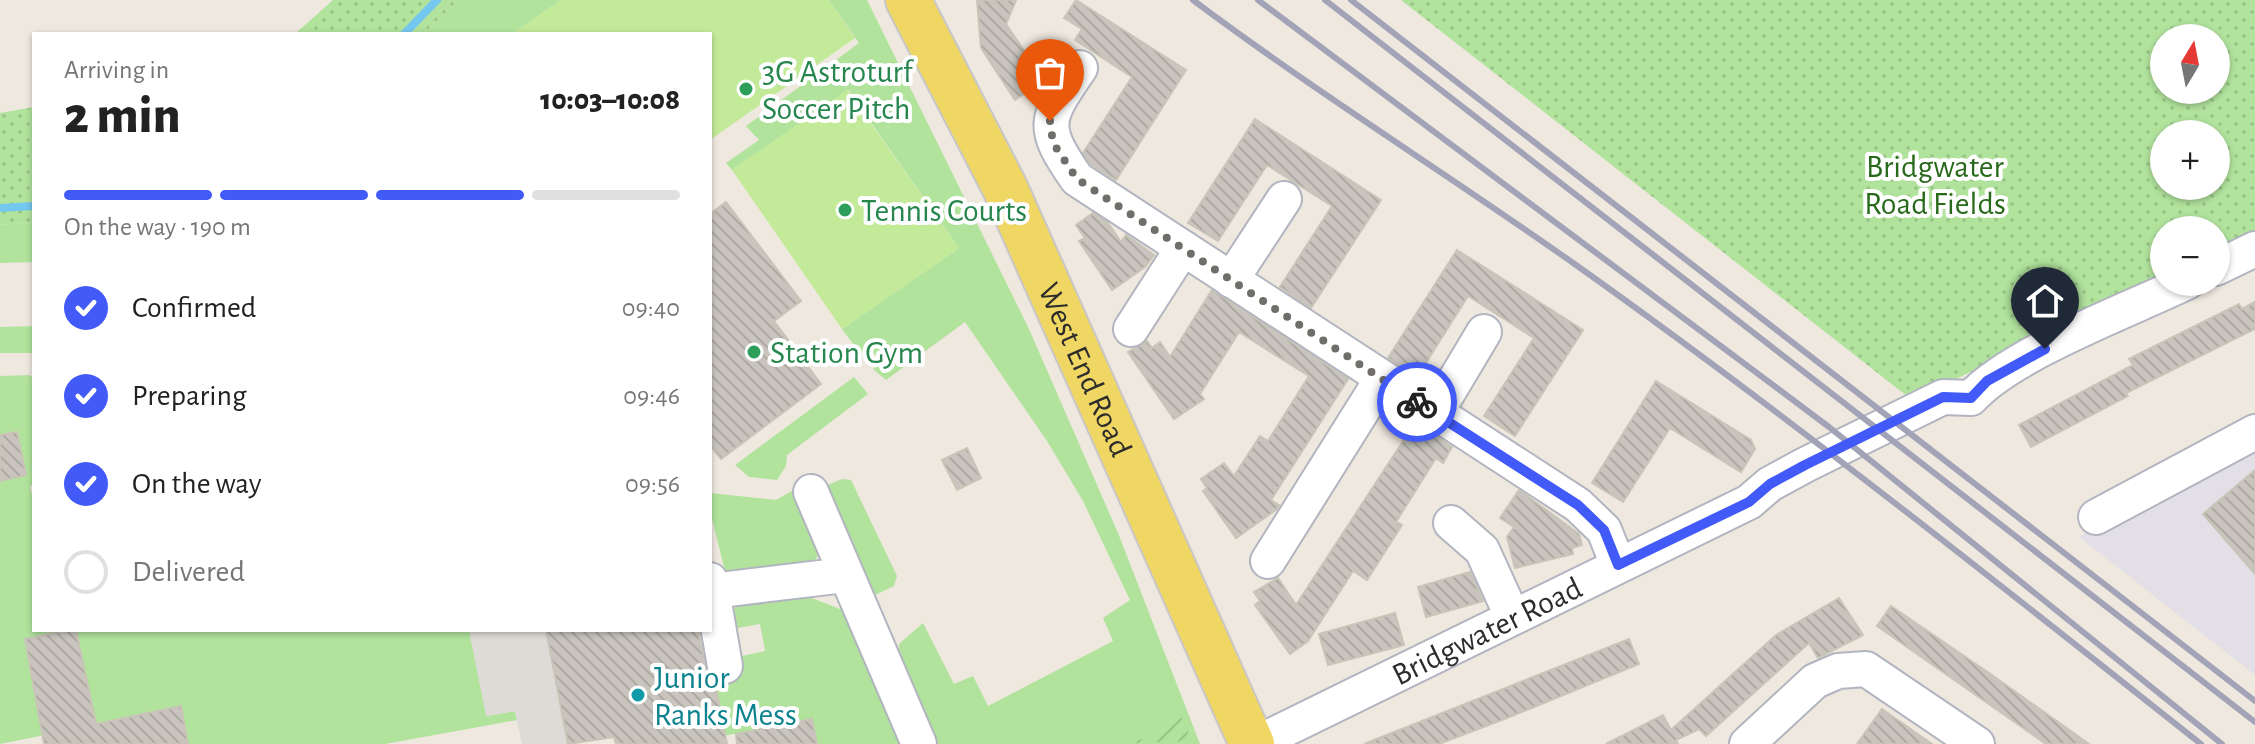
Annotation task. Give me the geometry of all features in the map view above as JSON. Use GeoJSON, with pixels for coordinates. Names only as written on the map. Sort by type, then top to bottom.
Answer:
{"type":"FeatureCollection","features":[{"type":"Feature","properties":{"kind":"main road","name":"West End Road"},"geometry":{"type":"LineString","coordinates":[[908,0],[1005,188],[1254,744]]}},
{"type":"Feature","properties":{"kind":"street"},"geometry":{"type":"LineString","coordinates":[[1080,68],[1050,121],[1053,143],[1077,179],[1578,505],[1604,530],[1618,565]]}},
{"type":"Feature","properties":{"kind":"street"},"geometry":{"type":"LineString","coordinates":[[1231,280],[1284,199]]}},
{"type":"Feature","properties":{"kind":"street"},"geometry":{"type":"LineString","coordinates":[[1131,329],[1183,248]]}},
{"type":"Feature","properties":{"kind":"street"},"geometry":{"type":"LineString","coordinates":[[2230,261],[2255,249]]}},
{"type":"Feature","properties":{"kind":"street","name":"Bridgwater Road"},"geometry":{"type":"LineString","coordinates":[[1254,744],[1749,502],[1770,484],[1805,465],[1943,397],[1971,398],[1987,381],[2159,296]]}},
{"type":"Feature","properties":{"kind":"street"},"geometry":{"type":"LineString","coordinates":[[1435,414],[1484,332]]}},
{"type":"Feature","properties":{"kind":"street"},"geometry":{"type":"LineString","coordinates":[[1268,561],[1382,379]]}},
{"type":"Feature","properties":{"kind":"street"},"geometry":{"type":"LineString","coordinates":[[2096,517],[2255,432]]}},
{"type":"Feature","properties":{"kind":"street"},"geometry":{"type":"LineString","coordinates":[[811,492],[845,575],[881,631],[919,744]]}},
{"type":"Feature","properties":{"kind":"street"},"geometry":{"type":"LineString","coordinates":[[1451,523],[1482,550],[1512,616]]}},
{"type":"Feature","properties":{"kind":"street"},"geometry":{"type":"LineString","coordinates":[[712,585],[845,575]]}},
{"type":"Feature","properties":{"kind":"street"},"geometry":{"type":"LineString","coordinates":[[712,591],[725,666]]}},
{"type":"Feature","properties":{"kind":"street"},"geometry":{"type":"LineString","coordinates":[[1747,744],[1815,681],[1838,671],[1866,669],[1977,744]]}},
{"type":"Feature","properties":{"kind":"shaded area"},"geometry":{"type":"Polygon","coordinates":[[[2255,441],[2255,675],[2079,537],[2255,441]]]}},
{"type":"Feature","properties":{"kind":"shaded area"},"geometry":{"type":"Polygon","coordinates":[[[469,632],[546,632],[568,744],[522,744],[515,711],[486,716],[469,632]]]}},
{"type":"Feature","properties":{"kind":"green space"},"geometry":{"type":"Polygon","coordinates":[[[333,0],[458,0],[425,32],[297,32],[333,0]]]}},
{"type":"Feature","properties":{"kind":"green space"},"geometry":{"type":"Polygon","coordinates":[[[458,0],[561,0],[515,32],[425,32],[458,0]]]}},
{"type":"Feature","properties":{"kind":"green space","name":"3G Astroturf Soccer Pitch"},"geometry":{"type":"Polygon","coordinates":[[[561,0],[829,0],[855,38],[712,139],[712,32],[515,32],[561,0]]]}},
{"type":"Feature","properties":{"kind":"green space"},"geometry":{"type":"Polygon","coordinates":[[[829,0],[867,0],[1029,329],[1118,533],[1200,744],[934,744],[899,668],[899,644],[923,623],[954,684],[973,676],[988,706],[1113,641],[1103,618],[1130,600],[1083,501],[1047,441],[965,322],[886,380],[873,369],[881,363],[870,348],[861,354],[842,329],[959,248],[848,90],[732,170],[726,163],[759,140],[746,126],[859,43],[829,0]]]}},
{"type":"Feature","properties":{"kind":"green space","name":"Bridgwater Road Fields"},"geometry":{"type":"Polygon","coordinates":[[[1401,0],[2255,0],[2255,236],[2230,248],[2230,216],[2150,216],[2150,286],[1912,400],[1401,0]]]}},
{"type":"Feature","properties":{"kind":"green space","name":"Tennis Courts"},"geometry":{"type":"Polygon","coordinates":[[[847,90],[959,248],[842,329],[732,170],[847,90]]]}},
{"type":"Feature","properties":{"kind":"green space"},"geometry":{"type":"Polygon","coordinates":[[[32,107],[32,222],[0,225],[0,113],[32,107]]]}},
{"type":"Feature","properties":{"kind":"green space"},"geometry":{"type":"Polygon","coordinates":[[[32,222],[32,262],[0,263],[0,225],[32,222]]]}},
{"type":"Feature","properties":{"kind":"green space"},"geometry":{"type":"Polygon","coordinates":[[[32,326],[32,353],[0,353],[0,327],[32,326]]]}},
{"type":"Feature","properties":{"kind":"green space"},"geometry":{"type":"Polygon","coordinates":[[[0,376],[32,377],[32,632],[58,632],[25,639],[45,735],[0,744],[0,481],[26,475],[17,432],[0,435],[0,376]]]}},
{"type":"Feature","properties":{"kind":"green space"},"geometry":{"type":"Polygon","coordinates":[[[854,377],[868,394],[787,455],[786,466],[777,480],[749,477],[735,465],[854,377]]]}},
{"type":"Feature","properties":{"kind":"green space"},"geometry":{"type":"Polygon","coordinates":[[[842,479],[851,480],[897,576],[894,586],[869,598],[825,486],[842,479]]]}},
{"type":"Feature","properties":{"kind":"green space"},"geometry":{"type":"Polygon","coordinates":[[[792,491],[821,551],[814,562],[729,574],[724,567],[712,519],[712,493],[776,500],[792,491]]]}},
{"type":"Feature","properties":{"kind":"green space"},"geometry":{"type":"Polygon","coordinates":[[[804,595],[845,611],[902,744],[817,744],[812,719],[707,739],[721,715],[713,674],[737,657],[765,651],[760,624],[732,629],[731,613],[738,604],[804,595]]]}},
{"type":"Feature","properties":{"kind":"green space"},"geometry":{"type":"Polygon","coordinates":[[[76,632],[469,632],[487,716],[515,711],[517,720],[385,744],[188,744],[180,706],[96,724],[76,632]]]}},
{"type":"Feature","properties":{"kind":"green space"},"geometry":{"type":"Polygon","coordinates":[[[1176,710],[1189,729],[1185,741],[1122,744],[1162,731],[1173,719],[1176,710]]]}},
{"type":"Feature","properties":{"kind":"building"},"geometry":{"type":"Polygon","coordinates":[[[977,0],[1016,0],[1006,24],[1044,80],[1015,100],[981,48],[977,0]]]}},
{"type":"Feature","properties":{"kind":"building"},"geometry":{"type":"Polygon","coordinates":[[[1076,0],[1186,70],[1116,180],[1091,164],[1083,153],[1132,77],[1075,40],[1082,29],[1064,18],[1076,0]]]}},
{"type":"Feature","properties":{"kind":"building"},"geometry":{"type":"Polygon","coordinates":[[[1255,119],[1381,200],[1311,308],[1280,287],[1332,206],[1267,165],[1218,241],[1188,223],[1255,119]]]}},
{"type":"Feature","properties":{"kind":"building","name":"Station Gym"},"geometry":{"type":"Polygon","coordinates":[[[726,202],[801,301],[774,321],[821,384],[721,459],[712,448],[712,212],[726,202]]]}},
{"type":"Feature","properties":{"kind":"building"},"geometry":{"type":"Polygon","coordinates":[[[1093,213],[1108,223],[1121,242],[1126,235],[1154,255],[1145,267],[1112,290],[1079,241],[1085,238],[1076,225],[1093,213]]]}},
{"type":"Feature","properties":{"kind":"building"},"geometry":{"type":"Polygon","coordinates":[[[1457,250],[1583,330],[1515,436],[1484,416],[1534,338],[1468,296],[1417,377],[1388,358],[1457,250]]]}},
{"type":"Feature","properties":{"kind":"building"},"geometry":{"type":"Polygon","coordinates":[[[1212,290],[1348,379],[1271,500],[1279,505],[1277,509],[1236,538],[1203,491],[1207,488],[1201,479],[1224,463],[1234,476],[1260,436],[1268,441],[1309,376],[1239,332],[1200,394],[1204,399],[1174,419],[1128,352],[1147,341],[1152,348],[1160,342],[1170,357],[1212,290]]]}},
{"type":"Feature","properties":{"kind":"building"},"geometry":{"type":"Polygon","coordinates":[[[2255,302],[2255,329],[2126,393],[2128,396],[2031,447],[2019,425],[2133,365],[2129,359],[2239,304],[2242,309],[2255,302]]]}},
{"type":"Feature","properties":{"kind":"building"},"geometry":{"type":"Polygon","coordinates":[[[1656,381],[1751,440],[1755,449],[1741,472],[1670,428],[1623,502],[1592,483],[1656,381]]]}},
{"type":"Feature","properties":{"kind":"building"},"geometry":{"type":"Polygon","coordinates":[[[1415,423],[1452,447],[1443,463],[1436,458],[1396,522],[1402,525],[1367,580],[1353,571],[1308,641],[1290,654],[1255,605],[1260,601],[1254,592],[1278,578],[1296,605],[1415,423]]]}},
{"type":"Feature","properties":{"kind":"building"},"geometry":{"type":"Polygon","coordinates":[[[17,432],[26,475],[0,481],[0,435],[17,432]]]}},
{"type":"Feature","properties":{"kind":"building"},"geometry":{"type":"Polygon","coordinates":[[[967,448],[981,478],[957,490],[942,460],[967,448]]]}},
{"type":"Feature","properties":{"kind":"building"},"geometry":{"type":"Polygon","coordinates":[[[2255,470],[2255,574],[2203,514],[2255,470]]]}},
{"type":"Feature","properties":{"kind":"building"},"geometry":{"type":"Polygon","coordinates":[[[1519,490],[1579,534],[1582,545],[1572,548],[1573,554],[1515,568],[1507,537],[1514,527],[1500,518],[1519,490]]]}},
{"type":"Feature","properties":{"kind":"building"},"geometry":{"type":"Polygon","coordinates":[[[1470,572],[1483,601],[1426,617],[1418,587],[1470,572]]]}},
{"type":"Feature","properties":{"kind":"building"},"geometry":{"type":"Polygon","coordinates":[[[1839,598],[1863,635],[1818,658],[1809,643],[1706,736],[1699,729],[1676,740],[1678,744],[1606,744],[1663,715],[1671,730],[1776,635],[1839,598]]]}},
{"type":"Feature","properties":{"kind":"building"},"geometry":{"type":"Polygon","coordinates":[[[1891,606],[2089,744],[2046,744],[1877,626],[1891,606]]]}},
{"type":"Feature","properties":{"kind":"building"},"geometry":{"type":"Polygon","coordinates":[[[1395,613],[1404,645],[1328,665],[1319,634],[1395,613]]]}},
{"type":"Feature","properties":{"kind":"building"},"geometry":{"type":"Polygon","coordinates":[[[58,632],[76,632],[96,724],[181,706],[188,744],[44,744],[25,639],[58,632]]]}},
{"type":"Feature","properties":{"kind":"building","name":"Junior Ranks Mess"},"geometry":{"type":"Polygon","coordinates":[[[546,632],[698,632],[706,670],[715,683],[727,744],[616,744],[614,737],[568,744],[546,632]]]}},
{"type":"Feature","properties":{"kind":"building"},"geometry":{"type":"Polygon","coordinates":[[[1629,639],[1639,664],[1507,718],[1439,744],[1364,744],[1629,639]]]}},
{"type":"Feature","properties":{"kind":"building"},"geometry":{"type":"Polygon","coordinates":[[[1882,709],[1932,744],[1857,744],[1882,709]]]}},
{"type":"Feature","properties":{"kind":"building"},"geometry":{"type":"Polygon","coordinates":[[[812,719],[817,744],[737,744],[736,734],[812,719]]]}},
{"type":"Feature","properties":{"kind":"waterway"},"geometry":{"type":"LineString","coordinates":[[406,32],[437,0]]}},
{"type":"Feature","properties":{"kind":"waterway"},"geometry":{"type":"LineString","coordinates":[[0,208],[32,206]]}},
{"type":"Feature","properties":{"kind":"railway"},"geometry":{"type":"LineString","coordinates":[[1193,0],[1528,232],[1735,381],[1892,500],[2201,744]]}},
{"type":"Feature","properties":{"kind":"railway"},"geometry":{"type":"LineString","coordinates":[[1258,0],[1829,427],[2222,744]]}},
{"type":"Feature","properties":{"kind":"railway"},"geometry":{"type":"LineString","coordinates":[[1325,0],[2255,722]]}},
{"type":"Feature","properties":{"kind":"railway"},"geometry":{"type":"LineString","coordinates":[[1351,0],[2255,701]]}},
{"type":"Feature","properties":{"kind":"way so far"},"geometry":{"type":"LineString","coordinates":[[1050,121],[1053,143],[1077,179],[1417,402]]}},
{"type":"Feature","properties":{"kind":"place","name":"3G Astroturf Soccer Pitch"},"geometry":{"type":"Point","coordinates":[746,89]}},
{"type":"Feature","properties":{"kind":"place","name":"Tennis Courts"},"geometry":{"type":"Point","coordinates":[845,210]}},
{"type":"Feature","properties":{"kind":"place","name":"Station Gym"},"geometry":{"type":"Point","coordinates":[754,352]}},
{"type":"Feature","properties":{"kind":"place","name":"Junior Ranks Mess"},"geometry":{"type":"Point","coordinates":[638,695]}},
{"type":"Feature","properties":{"kind":"route"},"geometry":{"type":"LineString","coordinates":[[1417,402],[1578,505],[1604,530],[1618,565],[1749,502],[1770,484],[1805,465],[1943,397],[1971,398],[1987,381],[2045,349]]}}]}
